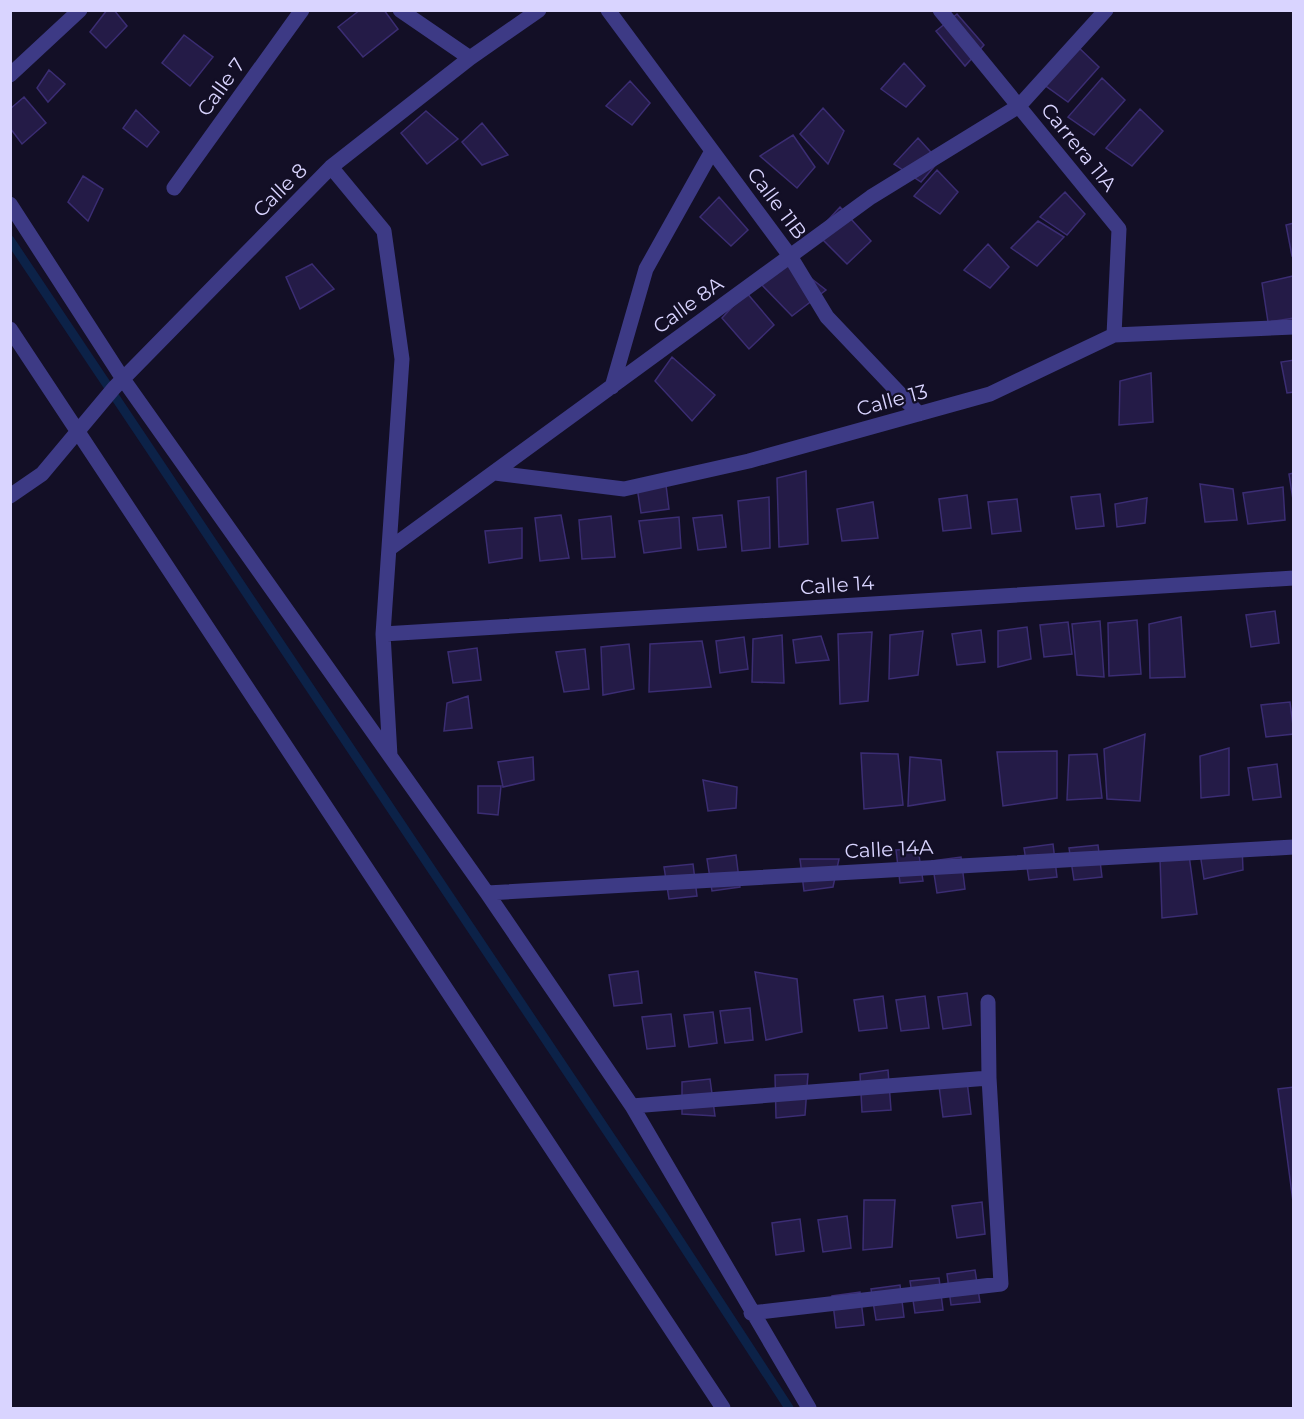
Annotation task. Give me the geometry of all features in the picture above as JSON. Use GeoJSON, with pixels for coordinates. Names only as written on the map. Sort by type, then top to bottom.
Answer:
{"type":"FeatureCollection","features":[{"type":"Feature","properties":{"kind":"street"},"geometry":{"type":"LineString","coordinates":[[10,75],[80,10]]}},
{"type":"Feature","properties":{"kind":"street","name":"Calle 7"},"geometry":{"type":"LineString","coordinates":[[174,188],[303,10]]}},
{"type":"Feature","properties":{"kind":"street"},"geometry":{"type":"LineString","coordinates":[[400,10],[470,58]]}},
{"type":"Feature","properties":{"kind":"street","name":"Calle 8"},"geometry":{"type":"LineString","coordinates":[[10,496],[42,474],[119,383],[332,167],[470,58],[539,10]]}},
{"type":"Feature","properties":{"kind":"street","name":"Calle 11B"},"geometry":{"type":"LineString","coordinates":[[608,10],[790,256],[827,317],[919,414]]}},
{"type":"Feature","properties":{"kind":"street","name":"Carrera 11A"},"geometry":{"type":"LineString","coordinates":[[940,10],[1119,229],[1114,335]]}},
{"type":"Feature","properties":{"kind":"street","name":"Calle 8A"},"geometry":{"type":"LineString","coordinates":[[389,549],[871,197],[1019,106],[1106,10]]}},
{"type":"Feature","properties":{"kind":"street"},"geometry":{"type":"LineString","coordinates":[[612,387],[646,269],[712,151]]}},
{"type":"Feature","properties":{"kind":"street"},"geometry":{"type":"LineString","coordinates":[[332,167],[384,231],[402,359],[383,634],[390,756]]}},
{"type":"Feature","properties":{"kind":"street"},"geometry":{"type":"LineString","coordinates":[[10,204],[119,383],[390,756],[487,893],[632,1106],[751,1313],[809,1408]]}},
{"type":"Feature","properties":{"kind":"street","name":"Calle 13"},"geometry":{"type":"LineString","coordinates":[[495,473],[624,489],[749,461],[990,394],[1114,335],[1293,327]]}},
{"type":"Feature","properties":{"kind":"street"},"geometry":{"type":"LineString","coordinates":[[10,329],[723,1408]]}},
{"type":"Feature","properties":{"kind":"street","name":"Calle 14"},"geometry":{"type":"LineString","coordinates":[[383,634],[1293,578]]}},
{"type":"Feature","properties":{"kind":"street","name":"Calle 14A"},"geometry":{"type":"LineString","coordinates":[[487,893],[1293,847]]}},
{"type":"Feature","properties":{"kind":"street"},"geometry":{"type":"LineString","coordinates":[[751,1313],[1001,1284],[989,1078],[988,1002]]}},
{"type":"Feature","properties":{"kind":"street"},"geometry":{"type":"LineString","coordinates":[[632,1106],[989,1078]]}},
{"type":"Feature","properties":{"kind":"building"},"geometry":{"type":"Polygon","coordinates":[[[107,10],[114,10],[127,26],[106,48],[90,32],[107,10]]]}},
{"type":"Feature","properties":{"kind":"building"},"geometry":{"type":"Polygon","coordinates":[[[360,10],[384,10],[398,29],[363,57],[338,27],[360,10]]]}},
{"type":"Feature","properties":{"kind":"building"},"geometry":{"type":"Polygon","coordinates":[[[957,14],[984,45],[965,66],[936,31],[957,14]]]}},
{"type":"Feature","properties":{"kind":"building"},"geometry":{"type":"Polygon","coordinates":[[[184,35],[213,57],[190,86],[162,63],[184,35]]]}},
{"type":"Feature","properties":{"kind":"building"},"geometry":{"type":"Polygon","coordinates":[[[1076,45],[1099,67],[1068,102],[1043,84],[1076,45]]]}},
{"type":"Feature","properties":{"kind":"building"},"geometry":{"type":"Polygon","coordinates":[[[904,63],[925,86],[906,107],[881,89],[904,63]]]}},
{"type":"Feature","properties":{"kind":"building"},"geometry":{"type":"Polygon","coordinates":[[[49,70],[65,84],[48,102],[37,88],[49,70]]]}},
{"type":"Feature","properties":{"kind":"building"},"geometry":{"type":"Polygon","coordinates":[[[1102,78],[1125,100],[1094,135],[1068,117],[1102,78]]]}},
{"type":"Feature","properties":{"kind":"building"},"geometry":{"type":"Polygon","coordinates":[[[630,81],[650,103],[632,125],[606,106],[630,81]]]}},
{"type":"Feature","properties":{"kind":"building"},"geometry":{"type":"Polygon","coordinates":[[[24,97],[46,123],[22,144],[10,128],[10,109],[24,97]]]}},
{"type":"Feature","properties":{"kind":"building"},"geometry":{"type":"Polygon","coordinates":[[[823,108],[844,131],[828,164],[800,134],[823,108]]]}},
{"type":"Feature","properties":{"kind":"building"},"geometry":{"type":"Polygon","coordinates":[[[1140,109],[1163,131],[1132,166],[1106,148],[1140,109]]]}},
{"type":"Feature","properties":{"kind":"building"},"geometry":{"type":"Polygon","coordinates":[[[136,110],[159,132],[147,147],[123,128],[136,110]]]}},
{"type":"Feature","properties":{"kind":"building"},"geometry":{"type":"Polygon","coordinates":[[[426,111],[458,139],[427,164],[401,133],[426,111]]]}},
{"type":"Feature","properties":{"kind":"building"},"geometry":{"type":"Polygon","coordinates":[[[482,123],[508,155],[482,165],[462,142],[482,123]]]}},
{"type":"Feature","properties":{"kind":"building"},"geometry":{"type":"Polygon","coordinates":[[[793,135],[815,167],[797,188],[760,156],[793,135]]]}},
{"type":"Feature","properties":{"kind":"building"},"geometry":{"type":"Polygon","coordinates":[[[918,138],[939,161],[921,182],[894,164],[918,138]]]}},
{"type":"Feature","properties":{"kind":"building"},"geometry":{"type":"Polygon","coordinates":[[[937,170],[958,192],[940,214],[914,196],[937,170]]]}},
{"type":"Feature","properties":{"kind":"building"},"geometry":{"type":"Polygon","coordinates":[[[83,176],[103,189],[88,221],[68,202],[83,176]]]}},
{"type":"Feature","properties":{"kind":"building"},"geometry":{"type":"Polygon","coordinates":[[[1065,192],[1085,214],[1067,235],[1040,217],[1065,192]]]}},
{"type":"Feature","properties":{"kind":"building"},"geometry":{"type":"Polygon","coordinates":[[[719,197],[748,230],[731,246],[700,217],[719,197]]]}},
{"type":"Feature","properties":{"kind":"building"},"geometry":{"type":"Polygon","coordinates":[[[840,207],[871,241],[847,264],[816,233],[840,207]]]}},
{"type":"Feature","properties":{"kind":"building"},"geometry":{"type":"Polygon","coordinates":[[[1038,221],[1064,237],[1037,266],[1011,248],[1038,221]]]}},
{"type":"Feature","properties":{"kind":"building"},"geometry":{"type":"Polygon","coordinates":[[[1294,223],[1294,256],[1292,256],[1286,225],[1294,223]]]}},
{"type":"Feature","properties":{"kind":"building"},"geometry":{"type":"Polygon","coordinates":[[[988,244],[1009,267],[990,288],[964,270],[988,244]]]}},
{"type":"Feature","properties":{"kind":"building"},"geometry":{"type":"Polygon","coordinates":[[[781,255],[826,290],[792,316],[758,281],[781,255]]]}},
{"type":"Feature","properties":{"kind":"building"},"geometry":{"type":"Polygon","coordinates":[[[312,264],[334,289],[300,309],[286,277],[312,264]]]}},
{"type":"Feature","properties":{"kind":"building"},"geometry":{"type":"Polygon","coordinates":[[[1293,276],[1294,318],[1268,322],[1262,283],[1293,276]]]}},
{"type":"Feature","properties":{"kind":"building"},"geometry":{"type":"Polygon","coordinates":[[[746,292],[774,325],[749,349],[722,318],[746,292]]]}},
{"type":"Feature","properties":{"kind":"building"},"geometry":{"type":"Polygon","coordinates":[[[672,357],[715,395],[692,421],[655,381],[672,357]]]}},
{"type":"Feature","properties":{"kind":"building"},"geometry":{"type":"Polygon","coordinates":[[[1294,360],[1294,392],[1287,393],[1281,362],[1294,360]]]}},
{"type":"Feature","properties":{"kind":"building"},"geometry":{"type":"Polygon","coordinates":[[[1151,373],[1153,422],[1119,425],[1120,381],[1151,373]]]}},
{"type":"Feature","properties":{"kind":"building"},"geometry":{"type":"Polygon","coordinates":[[[806,471],[808,544],[779,547],[777,478],[806,471]]]}},
{"type":"Feature","properties":{"kind":"building"},"geometry":{"type":"Polygon","coordinates":[[[1294,473],[1294,506],[1289,474],[1294,473]]]}},
{"type":"Feature","properties":{"kind":"building"},"geometry":{"type":"Polygon","coordinates":[[[665,477],[669,509],[641,513],[636,481],[665,477]]]}},
{"type":"Feature","properties":{"kind":"building"},"geometry":{"type":"Polygon","coordinates":[[[1200,484],[1233,489],[1237,520],[1205,522],[1200,484]]]}},
{"type":"Feature","properties":{"kind":"building"},"geometry":{"type":"Polygon","coordinates":[[[1283,487],[1285,520],[1248,524],[1243,493],[1283,487]]]}},
{"type":"Feature","properties":{"kind":"building"},"geometry":{"type":"Polygon","coordinates":[[[1100,494],[1104,526],[1076,529],[1071,497],[1100,494]]]}},
{"type":"Feature","properties":{"kind":"building"},"geometry":{"type":"Polygon","coordinates":[[[967,495],[971,528],[943,531],[939,499],[967,495]]]}},
{"type":"Feature","properties":{"kind":"building"},"geometry":{"type":"Polygon","coordinates":[[[769,497],[770,548],[742,551],[738,501],[769,497]]]}},
{"type":"Feature","properties":{"kind":"building"},"geometry":{"type":"Polygon","coordinates":[[[1147,498],[1145,523],[1117,527],[1115,504],[1147,498]]]}},
{"type":"Feature","properties":{"kind":"building"},"geometry":{"type":"Polygon","coordinates":[[[1017,499],[1021,531],[992,534],[988,502],[1017,499]]]}},
{"type":"Feature","properties":{"kind":"building"},"geometry":{"type":"Polygon","coordinates":[[[873,502],[878,538],[842,541],[837,509],[873,502]]]}},
{"type":"Feature","properties":{"kind":"building"},"geometry":{"type":"Polygon","coordinates":[[[561,515],[569,558],[540,561],[535,518],[561,515]]]}},
{"type":"Feature","properties":{"kind":"building"},"geometry":{"type":"Polygon","coordinates":[[[722,515],[726,547],[698,550],[693,518],[722,515]]]}},
{"type":"Feature","properties":{"kind":"building"},"geometry":{"type":"Polygon","coordinates":[[[611,516],[615,557],[582,559],[579,520],[611,516]]]}},
{"type":"Feature","properties":{"kind":"building"},"geometry":{"type":"Polygon","coordinates":[[[679,517],[681,548],[644,553],[639,521],[679,517]]]}},
{"type":"Feature","properties":{"kind":"building"},"geometry":{"type":"Polygon","coordinates":[[[522,528],[522,558],[489,563],[485,531],[522,528]]]}},
{"type":"Feature","properties":{"kind":"building"},"geometry":{"type":"Polygon","coordinates":[[[1275,611],[1279,643],[1251,647],[1246,615],[1275,611]]]}},
{"type":"Feature","properties":{"kind":"building"},"geometry":{"type":"Polygon","coordinates":[[[1181,617],[1185,677],[1150,678],[1149,624],[1181,617]]]}},
{"type":"Feature","properties":{"kind":"building"},"geometry":{"type":"Polygon","coordinates":[[[1137,620],[1141,674],[1109,676],[1108,623],[1137,620]]]}},
{"type":"Feature","properties":{"kind":"building"},"geometry":{"type":"Polygon","coordinates":[[[1100,621],[1104,677],[1077,675],[1072,624],[1100,621]]]}},
{"type":"Feature","properties":{"kind":"building"},"geometry":{"type":"Polygon","coordinates":[[[1068,622],[1072,654],[1044,657],[1040,625],[1068,622]]]}},
{"type":"Feature","properties":{"kind":"building"},"geometry":{"type":"Polygon","coordinates":[[[1027,627],[1031,659],[998,667],[998,631],[1027,627]]]}},
{"type":"Feature","properties":{"kind":"building"},"geometry":{"type":"Polygon","coordinates":[[[981,630],[985,662],[957,665],[952,634],[981,630]]]}},
{"type":"Feature","properties":{"kind":"building"},"geometry":{"type":"Polygon","coordinates":[[[923,631],[918,675],[889,679],[890,635],[923,631]]]}},
{"type":"Feature","properties":{"kind":"building"},"geometry":{"type":"Polygon","coordinates":[[[872,632],[868,701],[840,704],[838,634],[872,632]]]}},
{"type":"Feature","properties":{"kind":"building"},"geometry":{"type":"Polygon","coordinates":[[[782,635],[784,683],[752,682],[753,639],[782,635]]]}},
{"type":"Feature","properties":{"kind":"building"},"geometry":{"type":"Polygon","coordinates":[[[821,636],[829,660],[796,663],[793,640],[821,636]]]}},
{"type":"Feature","properties":{"kind":"building"},"geometry":{"type":"Polygon","coordinates":[[[744,637],[748,669],[720,673],[716,641],[744,637]]]}},
{"type":"Feature","properties":{"kind":"building"},"geometry":{"type":"Polygon","coordinates":[[[702,641],[711,687],[649,692],[650,644],[702,641]]]}},
{"type":"Feature","properties":{"kind":"building"},"geometry":{"type":"Polygon","coordinates":[[[629,644],[634,689],[603,695],[601,647],[629,644]]]}},
{"type":"Feature","properties":{"kind":"building"},"geometry":{"type":"Polygon","coordinates":[[[477,648],[481,680],[453,683],[448,652],[477,648]]]}},
{"type":"Feature","properties":{"kind":"building"},"geometry":{"type":"Polygon","coordinates":[[[585,649],[589,689],[564,692],[556,652],[585,649]]]}},
{"type":"Feature","properties":{"kind":"building"},"geometry":{"type":"Polygon","coordinates":[[[468,696],[472,728],[444,731],[447,703],[468,696]]]}},
{"type":"Feature","properties":{"kind":"building"},"geometry":{"type":"Polygon","coordinates":[[[1290,702],[1294,734],[1266,737],[1261,705],[1290,702]]]}},
{"type":"Feature","properties":{"kind":"building"},"geometry":{"type":"Polygon","coordinates":[[[1145,734],[1140,801],[1107,799],[1104,749],[1145,734]]]}},
{"type":"Feature","properties":{"kind":"building"},"geometry":{"type":"Polygon","coordinates":[[[1229,748],[1229,795],[1201,798],[1200,756],[1229,748]]]}},
{"type":"Feature","properties":{"kind":"building"},"geometry":{"type":"Polygon","coordinates":[[[1057,751],[1057,798],[1003,806],[997,752],[1057,751]]]}},
{"type":"Feature","properties":{"kind":"building"},"geometry":{"type":"Polygon","coordinates":[[[861,753],[898,754],[903,805],[864,809],[861,753]]]}},
{"type":"Feature","properties":{"kind":"building"},"geometry":{"type":"Polygon","coordinates":[[[1097,754],[1102,798],[1067,800],[1069,755],[1097,754]]]}},
{"type":"Feature","properties":{"kind":"building"},"geometry":{"type":"Polygon","coordinates":[[[533,757],[534,780],[503,787],[498,762],[533,757]]]}},
{"type":"Feature","properties":{"kind":"building"},"geometry":{"type":"Polygon","coordinates":[[[910,757],[941,760],[945,800],[908,806],[910,757]]]}},
{"type":"Feature","properties":{"kind":"building"},"geometry":{"type":"Polygon","coordinates":[[[1277,764],[1281,797],[1253,800],[1248,768],[1277,764]]]}},
{"type":"Feature","properties":{"kind":"building"},"geometry":{"type":"Polygon","coordinates":[[[703,780],[737,787],[736,808],[708,811],[703,780]]]}},
{"type":"Feature","properties":{"kind":"building"},"geometry":{"type":"Polygon","coordinates":[[[478,786],[501,786],[498,815],[478,813],[478,786]]]}},
{"type":"Feature","properties":{"kind":"building"},"geometry":{"type":"Polygon","coordinates":[[[1053,844],[1057,877],[1029,880],[1024,848],[1053,844]]]}},
{"type":"Feature","properties":{"kind":"building"},"geometry":{"type":"Polygon","coordinates":[[[1098,845],[1102,877],[1074,880],[1069,848],[1098,845]]]}},
{"type":"Feature","properties":{"kind":"building"},"geometry":{"type":"Polygon","coordinates":[[[1242,845],[1243,870],[1204,879],[1199,847],[1242,845]]]}},
{"type":"Feature","properties":{"kind":"building"},"geometry":{"type":"Polygon","coordinates":[[[918,849],[923,881],[900,883],[896,850],[918,849]]]}},
{"type":"Feature","properties":{"kind":"building"},"geometry":{"type":"Polygon","coordinates":[[[736,855],[740,887],[712,891],[707,859],[736,855]]]}},
{"type":"Feature","properties":{"kind":"building"},"geometry":{"type":"Polygon","coordinates":[[[1189,855],[1197,914],[1162,918],[1160,859],[1189,855]]]}},
{"type":"Feature","properties":{"kind":"building"},"geometry":{"type":"Polygon","coordinates":[[[961,857],[965,889],[937,893],[932,861],[961,857]]]}},
{"type":"Feature","properties":{"kind":"building"},"geometry":{"type":"Polygon","coordinates":[[[800,859],[839,859],[833,887],[804,891],[800,859]]]}},
{"type":"Feature","properties":{"kind":"building"},"geometry":{"type":"Polygon","coordinates":[[[693,864],[697,896],[669,899],[664,867],[693,864]]]}},
{"type":"Feature","properties":{"kind":"building"},"geometry":{"type":"Polygon","coordinates":[[[638,971],[642,1003],[614,1006],[609,975],[638,971]]]}},
{"type":"Feature","properties":{"kind":"building"},"geometry":{"type":"Polygon","coordinates":[[[755,972],[797,979],[802,1032],[766,1040],[755,972]]]}},
{"type":"Feature","properties":{"kind":"building"},"geometry":{"type":"Polygon","coordinates":[[[967,993],[971,1025],[943,1029],[938,997],[967,993]]]}},
{"type":"Feature","properties":{"kind":"building"},"geometry":{"type":"Polygon","coordinates":[[[883,996],[887,1028],[859,1031],[854,1000],[883,996]]]}},
{"type":"Feature","properties":{"kind":"building"},"geometry":{"type":"Polygon","coordinates":[[[925,996],[929,1028],[901,1031],[896,1000],[925,996]]]}},
{"type":"Feature","properties":{"kind":"building"},"geometry":{"type":"Polygon","coordinates":[[[750,1008],[753,1040],[725,1043],[720,1011],[750,1008]]]}},
{"type":"Feature","properties":{"kind":"building"},"geometry":{"type":"Polygon","coordinates":[[[713,1012],[717,1043],[689,1047],[684,1015],[713,1012]]]}},
{"type":"Feature","properties":{"kind":"building"},"geometry":{"type":"Polygon","coordinates":[[[671,1014],[675,1046],[647,1049],[642,1017],[671,1014]]]}},
{"type":"Feature","properties":{"kind":"building"},"geometry":{"type":"Polygon","coordinates":[[[888,1070],[891,1110],[862,1112],[860,1074],[888,1070]]]}},
{"type":"Feature","properties":{"kind":"building"},"geometry":{"type":"Polygon","coordinates":[[[808,1074],[805,1115],[776,1118],[775,1075],[808,1074]]]}},
{"type":"Feature","properties":{"kind":"building"},"geometry":{"type":"Polygon","coordinates":[[[710,1079],[715,1116],[682,1114],[682,1082],[710,1079]]]}},
{"type":"Feature","properties":{"kind":"building"},"geometry":{"type":"Polygon","coordinates":[[[967,1081],[971,1114],[943,1117],[939,1086],[967,1081]]]}},
{"type":"Feature","properties":{"kind":"building"},"geometry":{"type":"Polygon","coordinates":[[[1294,1087],[1294,1209],[1278,1089],[1294,1087]]]}},
{"type":"Feature","properties":{"kind":"building"},"geometry":{"type":"Polygon","coordinates":[[[864,1200],[895,1200],[892,1247],[863,1250],[864,1200]]]}},
{"type":"Feature","properties":{"kind":"building"},"geometry":{"type":"Polygon","coordinates":[[[982,1202],[985,1234],[957,1238],[952,1206],[982,1202]]]}},
{"type":"Feature","properties":{"kind":"building"},"geometry":{"type":"Polygon","coordinates":[[[847,1216],[851,1248],[823,1252],[818,1220],[847,1216]]]}},
{"type":"Feature","properties":{"kind":"building"},"geometry":{"type":"Polygon","coordinates":[[[800,1219],[804,1251],[776,1255],[772,1223],[800,1219]]]}},
{"type":"Feature","properties":{"kind":"building"},"geometry":{"type":"Polygon","coordinates":[[[975,1270],[980,1302],[951,1305],[947,1274],[975,1270]]]}},
{"type":"Feature","properties":{"kind":"building"},"geometry":{"type":"Polygon","coordinates":[[[939,1278],[943,1310],[915,1313],[910,1281],[939,1278]]]}},
{"type":"Feature","properties":{"kind":"building"},"geometry":{"type":"Polygon","coordinates":[[[900,1285],[904,1317],[876,1320],[871,1289],[900,1285]]]}},
{"type":"Feature","properties":{"kind":"building"},"geometry":{"type":"Polygon","coordinates":[[[860,1292],[864,1325],[836,1328],[832,1296],[860,1292]]]}},
{"type":"Feature","properties":{"kind":"waterway"},"geometry":{"type":"LineString","coordinates":[[10,240],[663,1215],[789,1408]]}}]}
